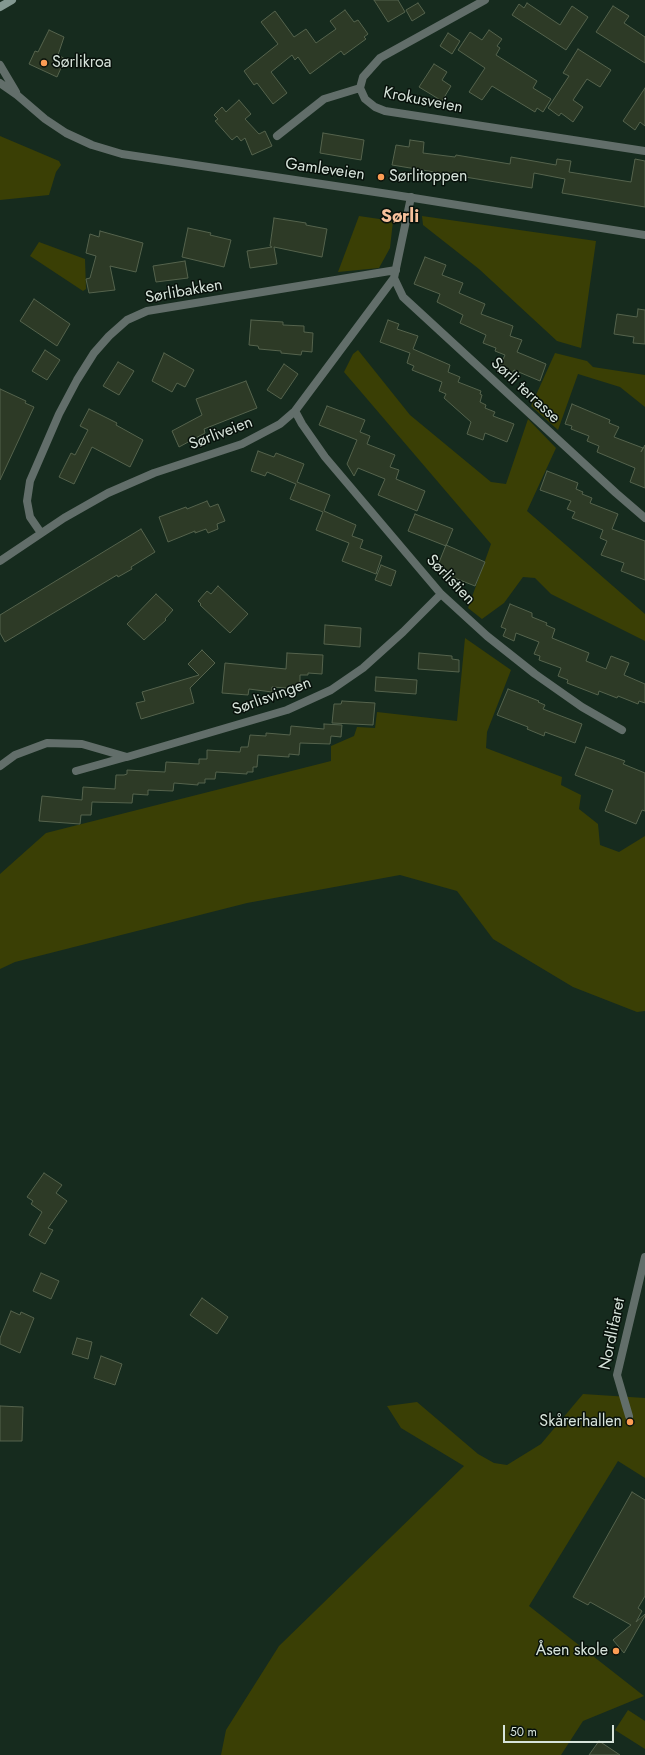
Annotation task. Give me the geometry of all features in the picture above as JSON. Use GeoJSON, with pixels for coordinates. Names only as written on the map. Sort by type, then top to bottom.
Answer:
{"type":"FeatureCollection","features":[{"type":"Feature","properties":{"kind":"main road"},"geometry":{"type":"LineString","coordinates":[[0,7],[12,0]]}},
{"type":"Feature","properties":{"kind":"street","name":"Krokusveien"},"geometry":{"type":"LineString","coordinates":[[485,0],[380,58],[363,77],[360,88],[365,99],[375,107],[385,111],[645,151]]}},
{"type":"Feature","properties":{"kind":"street","name":"Gamleveien"},"geometry":{"type":"LineString","coordinates":[[0,65],[17,94]]}},
{"type":"Feature","properties":{"kind":"street","name":"Gamleveien"},"geometry":{"type":"LineString","coordinates":[[0,83],[17,94],[45,119],[66,133],[92,145],[122,154],[410,197],[645,235]]}},
{"type":"Feature","properties":{"kind":"street"},"geometry":{"type":"LineString","coordinates":[[276,136],[324,99],[360,88]]}},
{"type":"Feature","properties":{"kind":"street","name":"Sørliveien"},"geometry":{"type":"LineString","coordinates":[[0,561],[41,533],[108,493],[154,473],[242,444],[280,424],[295,411],[395,274],[410,197]]}},
{"type":"Feature","properties":{"kind":"street","name":"Sørli terrasse"},"geometry":{"type":"LineString","coordinates":[[395,274],[403,297],[645,518]]}},
{"type":"Feature","properties":{"kind":"street","name":"Sørlibakken"},"geometry":{"type":"LineString","coordinates":[[41,533],[30,517],[27,501],[30,481],[59,414],[94,353],[109,336],[127,320],[147,311],[395,274]]}},
{"type":"Feature","properties":{"kind":"street","name":"Sørlistien"},"geometry":{"type":"LineString","coordinates":[[295,411],[302,424],[325,457],[441,594],[486,636],[534,674],[582,707],[622,730]]}},
{"type":"Feature","properties":{"kind":"street","name":"Sørlisvingen"},"geometry":{"type":"LineString","coordinates":[[76,771],[287,710],[330,690],[363,668],[403,632],[441,594]]}},
{"type":"Feature","properties":{"kind":"street"},"geometry":{"type":"LineString","coordinates":[[0,766],[15,755],[47,743],[82,744],[127,757]]}},
{"type":"Feature","properties":{"kind":"street","name":"Nordlifaret"},"geometry":{"type":"LineString","coordinates":[[629,1416],[617,1375],[645,1257]]}},
{"type":"Feature","properties":{"kind":"green space"},"geometry":{"type":"Polygon","coordinates":[[[0,136],[59,161],[61,165],[56,172],[49,195],[0,200],[0,136]]]}},
{"type":"Feature","properties":{"kind":"green space"},"geometry":{"type":"Polygon","coordinates":[[[359,216],[393,221],[390,248],[379,268],[338,272],[359,216]]]}},
{"type":"Feature","properties":{"kind":"green space"},"geometry":{"type":"Polygon","coordinates":[[[422,216],[596,241],[581,348],[557,341],[479,269],[423,225],[422,216]]]}},
{"type":"Feature","properties":{"kind":"green space"},"geometry":{"type":"Polygon","coordinates":[[[39,242],[85,259],[86,289],[83,291],[30,256],[39,242]]]}},
{"type":"Feature","properties":{"kind":"green space"},"geometry":{"type":"Polygon","coordinates":[[[358,350],[410,415],[491,482],[506,484],[528,419],[556,448],[527,511],[645,614],[645,641],[551,594],[535,578],[523,577],[504,603],[482,619],[468,608],[491,544],[344,372],[353,354],[358,350]]]}},
{"type":"Feature","properties":{"kind":"green space"},"geometry":{"type":"Polygon","coordinates":[[[555,353],[587,361],[593,367],[645,375],[645,407],[620,387],[578,374],[558,430],[531,406],[555,353]]]}},
{"type":"Feature","properties":{"kind":"green space"},"geometry":{"type":"Polygon","coordinates":[[[465,638],[511,670],[487,732],[486,748],[562,777],[561,785],[581,795],[579,809],[598,824],[600,845],[619,852],[645,836],[645,1011],[637,1012],[573,987],[493,939],[457,891],[400,875],[247,903],[15,962],[0,969],[0,874],[46,833],[331,761],[331,746],[354,736],[357,727],[375,728],[377,712],[457,721],[465,638]]]}},
{"type":"Feature","properties":{"kind":"green space"},"geometry":{"type":"Polygon","coordinates":[[[583,1394],[645,1398],[645,1478],[618,1461],[529,1606],[644,1696],[583,1721],[561,1755],[221,1755],[226,1730],[279,1646],[464,1466],[401,1428],[387,1406],[417,1402],[478,1454],[494,1463],[507,1465],[541,1444],[583,1394]]]}},
{"type":"Feature","properties":{"kind":"green space"},"geometry":{"type":"Polygon","coordinates":[[[628,1710],[645,1721],[645,1749],[615,1730],[628,1710]]]}},
{"type":"Feature","properties":{"kind":"building"},"geometry":{"type":"Polygon","coordinates":[[[374,0],[398,0],[405,12],[388,22],[374,0]]]}},
{"type":"Feature","properties":{"kind":"building"},"geometry":{"type":"Polygon","coordinates":[[[418,3],[425,13],[412,21],[406,10],[418,3]]]}},
{"type":"Feature","properties":{"kind":"building"},"geometry":{"type":"Polygon","coordinates":[[[527,3],[560,25],[572,6],[588,17],[566,50],[512,15],[519,4],[524,8],[527,3]]]}},
{"type":"Feature","properties":{"kind":"building"},"geometry":{"type":"Polygon","coordinates":[[[613,6],[629,16],[624,23],[645,37],[645,63],[596,32],[613,6]]]}},
{"type":"Feature","properties":{"kind":"building"},"geometry":{"type":"Polygon","coordinates":[[[345,10],[354,22],[358,20],[368,34],[364,37],[366,39],[344,55],[341,51],[310,74],[298,57],[295,60],[292,55],[271,72],[287,93],[273,104],[257,83],[254,85],[244,71],[278,44],[261,22],[275,11],[294,37],[306,29],[316,43],[336,29],[330,21],[345,10]]]}},
{"type":"Feature","properties":{"kind":"building"},"geometry":{"type":"Polygon","coordinates":[[[49,30],[64,37],[58,55],[65,59],[57,77],[29,64],[35,51],[38,52],[49,30]]]}},
{"type":"Feature","properties":{"kind":"building"},"geometry":{"type":"Polygon","coordinates":[[[489,30],[502,39],[497,46],[500,48],[496,55],[537,81],[533,88],[551,99],[543,112],[537,108],[535,112],[492,86],[482,100],[469,92],[485,68],[458,50],[470,32],[482,40],[489,30]]]}},
{"type":"Feature","properties":{"kind":"building"},"geometry":{"type":"Polygon","coordinates":[[[448,33],[460,41],[452,54],[440,46],[448,33]]]}},
{"type":"Feature","properties":{"kind":"building"},"geometry":{"type":"Polygon","coordinates":[[[578,49],[611,70],[600,87],[587,79],[573,100],[583,107],[573,122],[561,113],[559,116],[548,108],[569,76],[563,73],[578,49]]]}},
{"type":"Feature","properties":{"kind":"building"},"geometry":{"type":"Polygon","coordinates":[[[434,64],[447,72],[442,80],[451,86],[442,101],[419,87],[434,64]]]}},
{"type":"Feature","properties":{"kind":"building"},"geometry":{"type":"Polygon","coordinates":[[[645,88],[645,126],[640,122],[635,130],[623,121],[645,88]]]}},
{"type":"Feature","properties":{"kind":"building"},"geometry":{"type":"Polygon","coordinates":[[[239,100],[251,114],[245,119],[259,134],[265,131],[272,146],[252,155],[245,138],[241,141],[237,136],[232,140],[215,121],[218,119],[214,115],[222,107],[226,112],[239,100]]]}},
{"type":"Feature","properties":{"kind":"building"},"geometry":{"type":"Polygon","coordinates":[[[323,133],[364,140],[361,160],[320,153],[323,133]]]}},
{"type":"Feature","properties":{"kind":"building"},"geometry":{"type":"Polygon","coordinates":[[[410,140],[424,142],[423,153],[455,157],[456,155],[510,164],[511,157],[556,165],[557,159],[571,161],[569,172],[631,182],[635,159],[645,161],[645,207],[562,193],[565,179],[534,173],[532,188],[392,165],[396,145],[409,147],[410,140]]]}},
{"type":"Feature","properties":{"kind":"building"},"geometry":{"type":"Polygon","coordinates":[[[274,218],[306,223],[306,225],[327,229],[322,257],[274,247],[277,264],[250,268],[247,251],[272,247],[270,246],[274,218]]]}},
{"type":"Feature","properties":{"kind":"building"},"geometry":{"type":"Polygon","coordinates":[[[188,228],[211,233],[210,235],[231,240],[224,267],[182,257],[188,228]]]}},
{"type":"Feature","properties":{"kind":"building"},"geometry":{"type":"Polygon","coordinates":[[[100,231],[143,243],[136,272],[110,266],[115,290],[89,293],[86,279],[90,278],[96,256],[86,253],[90,234],[99,237],[100,231]]]}},
{"type":"Feature","properties":{"kind":"building"},"geometry":{"type":"Polygon","coordinates":[[[425,257],[446,265],[442,275],[463,283],[459,293],[485,304],[481,314],[513,326],[510,336],[522,340],[517,352],[546,364],[540,381],[514,370],[512,373],[499,368],[505,355],[495,351],[496,348],[483,343],[486,335],[460,323],[463,315],[437,302],[440,294],[414,284],[425,257]]]}},
{"type":"Feature","properties":{"kind":"building"},"geometry":{"type":"Polygon","coordinates":[[[185,261],[188,278],[156,282],[153,266],[185,261]]]}},
{"type":"Feature","properties":{"kind":"building"},"geometry":{"type":"Polygon","coordinates":[[[34,299],[70,324],[57,346],[20,321],[34,299]]]}},
{"type":"Feature","properties":{"kind":"building"},"geometry":{"type":"Polygon","coordinates":[[[638,309],[645,310],[645,344],[633,343],[634,337],[614,334],[617,314],[637,317],[638,309]]]}},
{"type":"Feature","properties":{"kind":"building"},"geometry":{"type":"Polygon","coordinates":[[[251,320],[283,322],[283,325],[304,326],[304,332],[313,333],[312,352],[302,351],[301,355],[281,353],[281,351],[259,349],[258,346],[249,345],[251,320]]]}},
{"type":"Feature","properties":{"kind":"building"},"geometry":{"type":"Polygon","coordinates":[[[388,320],[399,324],[397,329],[418,336],[413,349],[450,365],[448,372],[460,377],[458,382],[481,391],[480,394],[482,395],[480,402],[486,405],[485,408],[495,412],[493,416],[514,424],[507,442],[485,433],[483,440],[467,434],[471,422],[444,398],[446,394],[439,391],[442,382],[412,370],[414,366],[407,363],[410,353],[380,342],[388,320]]]}},
{"type":"Feature","properties":{"kind":"building"},"geometry":{"type":"Polygon","coordinates":[[[45,350],[60,360],[47,380],[32,371],[45,350]]]}},
{"type":"Feature","properties":{"kind":"building"},"geometry":{"type":"Polygon","coordinates":[[[164,353],[194,370],[185,387],[177,383],[172,392],[152,381],[164,353]]]}},
{"type":"Feature","properties":{"kind":"building"},"geometry":{"type":"Polygon","coordinates":[[[118,362],[134,371],[119,395],[103,386],[118,362]]]}},
{"type":"Feature","properties":{"kind":"building"},"geometry":{"type":"Polygon","coordinates":[[[284,364],[298,374],[281,399],[267,390],[284,364]]]}},
{"type":"Feature","properties":{"kind":"building"},"geometry":{"type":"Polygon","coordinates":[[[246,381],[257,408],[204,429],[205,433],[179,447],[172,431],[202,415],[196,399],[246,381]]]}},
{"type":"Feature","properties":{"kind":"building"},"geometry":{"type":"Polygon","coordinates":[[[0,389],[26,401],[25,403],[34,407],[0,480],[0,389]]]}},
{"type":"Feature","properties":{"kind":"building"},"geometry":{"type":"Polygon","coordinates":[[[572,404],[610,420],[609,423],[619,427],[614,437],[643,448],[641,452],[645,445],[645,488],[630,482],[635,468],[597,452],[599,446],[587,441],[589,436],[571,429],[572,426],[565,424],[572,404]]]}},
{"type":"Feature","properties":{"kind":"building"},"geometry":{"type":"Polygon","coordinates":[[[327,406],[365,420],[360,432],[370,436],[367,444],[395,455],[390,467],[399,470],[396,479],[425,491],[417,511],[378,495],[385,479],[358,468],[354,476],[347,464],[357,440],[319,425],[327,406]]]}},
{"type":"Feature","properties":{"kind":"building"},"geometry":{"type":"Polygon","coordinates":[[[89,409],[117,423],[116,425],[143,440],[130,467],[92,447],[74,484],[59,477],[71,453],[75,455],[88,430],[80,426],[89,409]]]}},
{"type":"Feature","properties":{"kind":"building"},"geometry":{"type":"Polygon","coordinates":[[[258,451],[274,457],[276,453],[304,464],[297,482],[330,495],[324,511],[356,525],[352,536],[363,540],[360,548],[382,556],[376,574],[342,561],[349,543],[316,530],[323,512],[290,499],[296,484],[267,472],[265,476],[251,471],[258,451]]]}},
{"type":"Feature","properties":{"kind":"building"},"geometry":{"type":"Polygon","coordinates":[[[547,471],[578,483],[576,489],[583,492],[582,494],[592,498],[590,503],[618,514],[612,529],[645,541],[645,580],[621,571],[624,563],[601,555],[607,541],[600,538],[603,530],[572,518],[575,512],[567,509],[571,501],[540,490],[547,471]]]}},
{"type":"Feature","properties":{"kind":"building"},"geometry":{"type":"Polygon","coordinates":[[[207,501],[210,507],[218,504],[225,521],[217,524],[218,529],[208,533],[206,529],[195,533],[195,531],[168,542],[159,517],[186,507],[187,509],[207,501]]]}},
{"type":"Feature","properties":{"kind":"building"},"geometry":{"type":"Polygon","coordinates":[[[415,514],[453,529],[446,546],[408,531],[415,514]]]}},
{"type":"Feature","properties":{"kind":"building"},"geometry":{"type":"Polygon","coordinates":[[[141,529],[155,552],[131,567],[132,569],[118,577],[117,575],[5,642],[0,633],[0,615],[141,529]]]}},
{"type":"Feature","properties":{"kind":"building"},"geometry":{"type":"Polygon","coordinates":[[[446,545],[485,562],[475,586],[447,575],[447,577],[436,570],[446,545]]]}},
{"type":"Feature","properties":{"kind":"building"},"geometry":{"type":"Polygon","coordinates":[[[381,565],[396,571],[391,586],[375,580],[381,565]]]}},
{"type":"Feature","properties":{"kind":"building"},"geometry":{"type":"Polygon","coordinates":[[[218,586],[248,614],[230,633],[200,605],[201,604],[198,601],[207,591],[211,594],[218,586]]]}},
{"type":"Feature","properties":{"kind":"building"},"geometry":{"type":"Polygon","coordinates":[[[156,594],[173,610],[165,619],[166,620],[144,640],[127,624],[156,594]]]}},
{"type":"Feature","properties":{"kind":"building"},"geometry":{"type":"Polygon","coordinates":[[[510,604],[532,613],[532,617],[547,623],[546,625],[555,629],[552,638],[589,653],[586,661],[606,669],[611,656],[629,663],[624,675],[645,684],[645,703],[639,701],[638,704],[618,696],[617,698],[599,691],[598,695],[567,683],[568,680],[558,676],[561,668],[539,660],[540,656],[534,654],[539,642],[516,633],[514,641],[503,636],[506,629],[501,627],[510,604]]]}},
{"type":"Feature","properties":{"kind":"building"},"geometry":{"type":"Polygon","coordinates":[[[325,625],[361,628],[360,647],[324,644],[325,625]]]}},
{"type":"Feature","properties":{"kind":"building"},"geometry":{"type":"Polygon","coordinates":[[[202,650],[215,663],[190,688],[194,703],[141,719],[136,703],[145,701],[142,692],[199,675],[188,664],[202,650]]]}},
{"type":"Feature","properties":{"kind":"building"},"geometry":{"type":"Polygon","coordinates":[[[287,653],[323,655],[322,674],[308,673],[308,675],[300,675],[300,689],[272,687],[272,692],[249,689],[248,695],[222,693],[225,663],[286,669],[287,653]]]}},
{"type":"Feature","properties":{"kind":"building"},"geometry":{"type":"Polygon","coordinates":[[[419,653],[452,656],[452,659],[459,660],[459,672],[418,669],[419,653]]]}},
{"type":"Feature","properties":{"kind":"building"},"geometry":{"type":"Polygon","coordinates":[[[376,677],[417,680],[416,694],[375,691],[376,677]]]}},
{"type":"Feature","properties":{"kind":"building"},"geometry":{"type":"Polygon","coordinates":[[[508,689],[539,701],[538,702],[545,705],[543,709],[582,724],[575,743],[545,732],[544,736],[527,729],[528,727],[497,715],[508,689]]]}},
{"type":"Feature","properties":{"kind":"building"},"geometry":{"type":"Polygon","coordinates":[[[342,701],[375,703],[373,725],[332,723],[334,704],[341,704],[342,701]]]}},
{"type":"Feature","properties":{"kind":"building"},"geometry":{"type":"Polygon","coordinates":[[[324,724],[342,725],[341,737],[331,736],[330,744],[300,743],[299,755],[289,754],[289,757],[258,755],[257,767],[253,767],[253,772],[247,772],[247,774],[216,772],[215,779],[205,779],[205,783],[198,783],[198,785],[174,783],[173,791],[148,790],[148,795],[133,794],[132,803],[92,802],[91,815],[81,815],[80,824],[39,821],[42,796],[82,800],[83,787],[115,789],[116,775],[127,774],[127,770],[165,772],[166,762],[199,764],[199,759],[207,759],[207,750],[240,752],[241,747],[248,747],[250,735],[266,736],[266,733],[290,735],[291,726],[324,729],[324,724]]]}},
{"type":"Feature","properties":{"kind":"building"},"geometry":{"type":"Polygon","coordinates":[[[586,747],[625,761],[623,764],[645,773],[645,811],[642,810],[636,824],[605,811],[613,790],[575,775],[586,747]]]}},
{"type":"Feature","properties":{"kind":"building"},"geometry":{"type":"Polygon","coordinates":[[[44,1173],[62,1185],[56,1193],[67,1201],[48,1228],[53,1230],[45,1244],[29,1235],[42,1212],[31,1204],[33,1201],[27,1197],[44,1173]]]}},
{"type":"Feature","properties":{"kind":"building"},"geometry":{"type":"Polygon","coordinates":[[[41,1273],[59,1281],[51,1299],[33,1291],[41,1273]]]}},
{"type":"Feature","properties":{"kind":"building"},"geometry":{"type":"Polygon","coordinates":[[[202,1298],[228,1317],[217,1334],[190,1315],[202,1298]]]}},
{"type":"Feature","properties":{"kind":"building"},"geometry":{"type":"Polygon","coordinates":[[[11,1311],[20,1315],[21,1312],[34,1318],[20,1353],[0,1344],[0,1338],[11,1311]]]}},
{"type":"Feature","properties":{"kind":"building"},"geometry":{"type":"Polygon","coordinates":[[[77,1338],[92,1342],[88,1359],[72,1354],[77,1338]]]}},
{"type":"Feature","properties":{"kind":"building"},"geometry":{"type":"Polygon","coordinates":[[[101,1356],[122,1364],[115,1385],[94,1378],[101,1356]]]}},
{"type":"Feature","properties":{"kind":"building"},"geometry":{"type":"Polygon","coordinates":[[[0,1406],[23,1407],[22,1441],[0,1441],[0,1406]]]}},
{"type":"Feature","properties":{"kind":"building"},"geometry":{"type":"Polygon","coordinates":[[[632,1492],[645,1500],[645,1596],[638,1608],[642,1611],[636,1622],[645,1614],[645,1616],[624,1653],[613,1640],[631,1625],[590,1602],[588,1605],[573,1597],[632,1492]]]}},
{"type":"Feature","properties":{"kind":"building"},"geometry":{"type":"Polygon","coordinates":[[[599,1741],[620,1755],[589,1755],[599,1741]]]}},
{"type":"Feature","properties":{"kind":"place","name":"Sørlikroa"},"geometry":{"type":"Point","coordinates":[44,63]}},
{"type":"Feature","properties":{"kind":"place","name":"Sørlitoppen"},"geometry":{"type":"Point","coordinates":[381,177]}},
{"type":"Feature","properties":{"kind":"place","name":"Skårerhallen"},"geometry":{"type":"Point","coordinates":[630,1422]}},
{"type":"Feature","properties":{"kind":"place","name":"Åsen skole"},"geometry":{"type":"Point","coordinates":[616,1651]}},
{"type":"Feature","properties":{"kind":"district","name":"Sørli"},"geometry":{"type":"Point","coordinates":[400,218]}}]}
